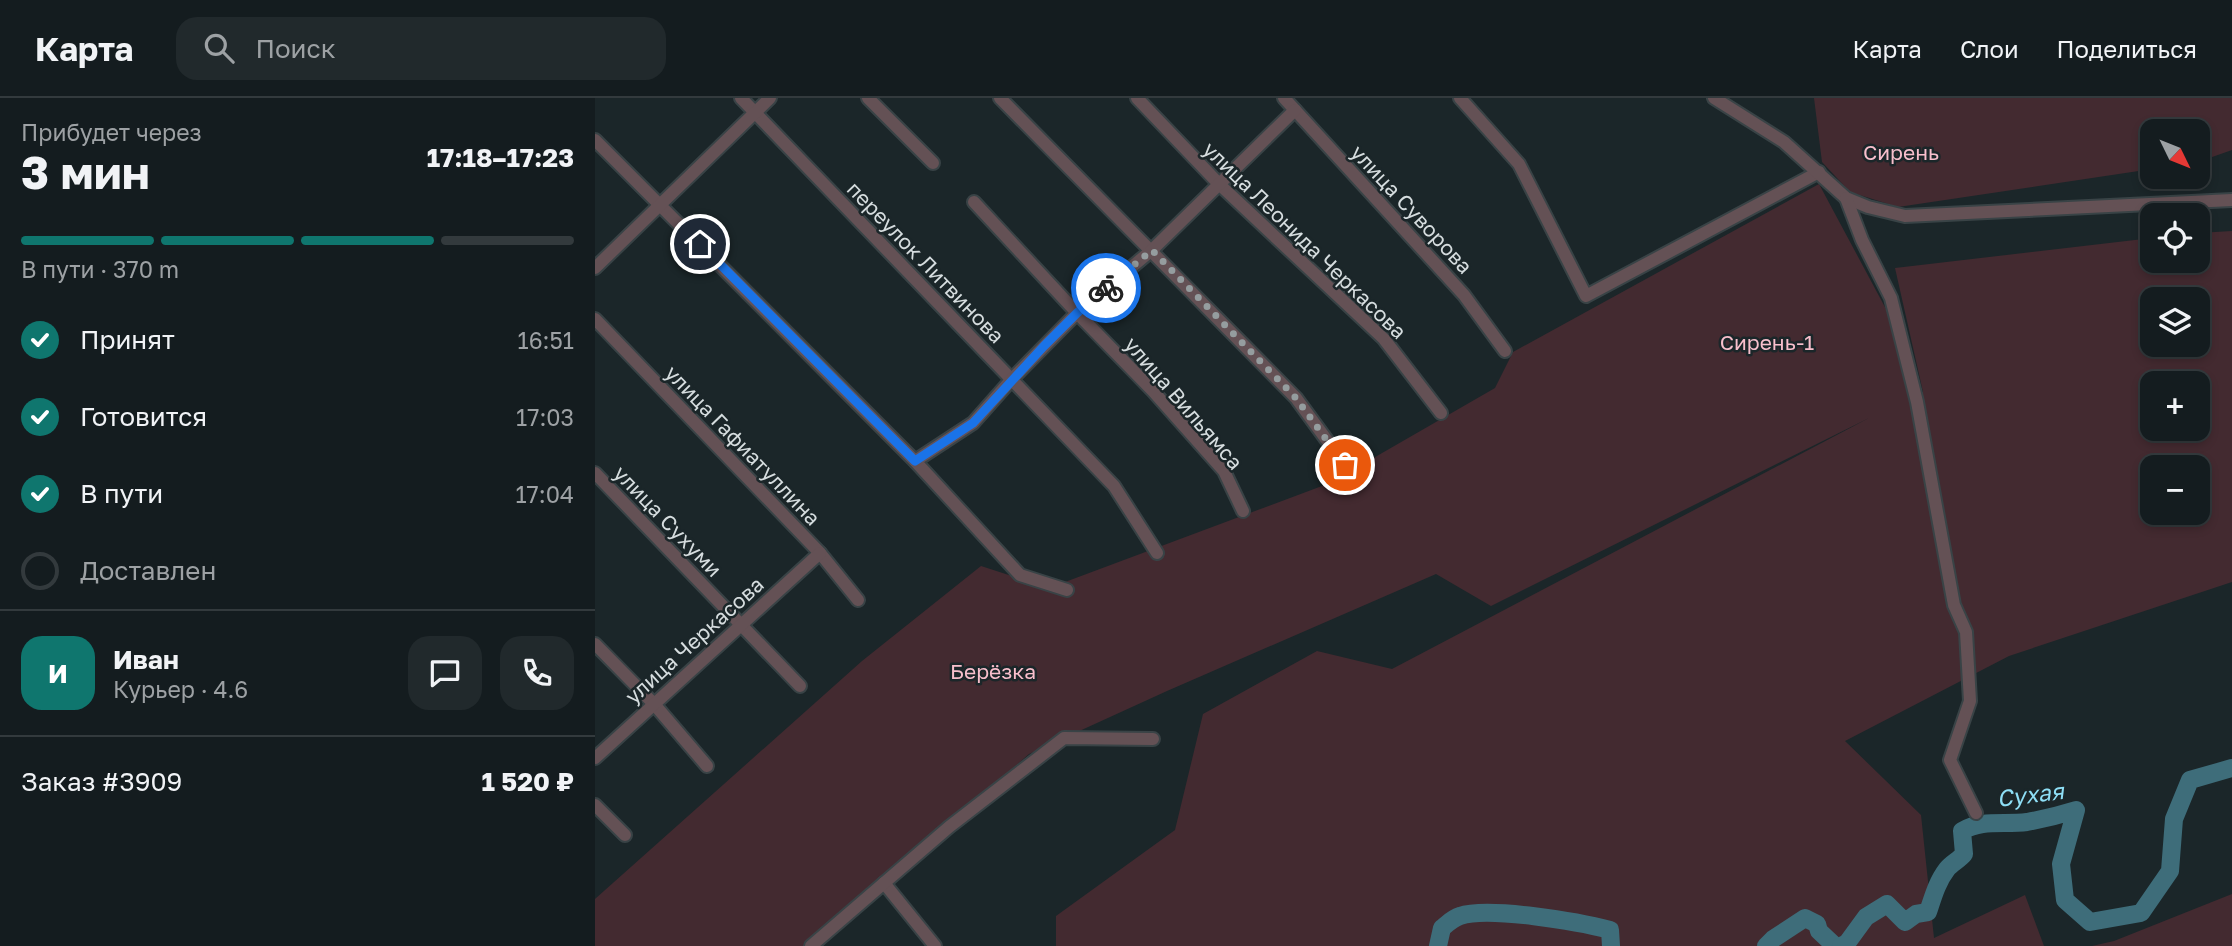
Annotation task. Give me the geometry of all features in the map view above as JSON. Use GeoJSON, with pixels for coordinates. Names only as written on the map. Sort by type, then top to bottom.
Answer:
{"type":"FeatureCollection","features":[{"type":"Feature","properties":{"kind":"street","name":"переулок Литвинова"},"geometry":{"type":"LineString","coordinates":[[741,98],[1115,486],[1157,553]]}},
{"type":"Feature","properties":{"kind":"street"},"geometry":{"type":"LineString","coordinates":[[595,268],[770,98]]}},
{"type":"Feature","properties":{"kind":"street"},"geometry":{"type":"LineString","coordinates":[[868,98],[933,163]]}},
{"type":"Feature","properties":{"kind":"street"},"geometry":{"type":"LineString","coordinates":[[1000,98],[1296,398],[1345,465]]}},
{"type":"Feature","properties":{"kind":"street","name":"улица Леонида Черкасова"},"geometry":{"type":"LineString","coordinates":[[1137,98],[1219,184],[1384,339],[1441,414]]}},
{"type":"Feature","properties":{"kind":"street","name":"улица Суворова"},"geometry":{"type":"LineString","coordinates":[[1284,98],[1464,295],[1505,351]]}},
{"type":"Feature","properties":{"kind":"street"},"geometry":{"type":"LineString","coordinates":[[1460,98],[1518,164],[1586,296],[1819,172]]}},
{"type":"Feature","properties":{"kind":"street"},"geometry":{"type":"LineString","coordinates":[[1714,98],[1784,142],[1846,198],[1868,207],[1905,216],[2232,200]]}},
{"type":"Feature","properties":{"kind":"street"},"geometry":{"type":"LineString","coordinates":[[915,461],[973,423],[1077,313],[1152,250],[1295,110]]}},
{"type":"Feature","properties":{"kind":"street"},"geometry":{"type":"LineString","coordinates":[[595,140],[915,461],[1020,575],[1067,590]]}},
{"type":"Feature","properties":{"kind":"street"},"geometry":{"type":"LineString","coordinates":[[1846,198],[1862,240],[1891,298],[1917,402],[1954,604],[1966,632],[1970,701],[1950,760],[1976,813]]}},
{"type":"Feature","properties":{"kind":"street","name":"улица Вильямса"},"geometry":{"type":"LineString","coordinates":[[974,202],[1153,391],[1224,471],[1243,511]]}},
{"type":"Feature","properties":{"kind":"street","name":"улица Гафиатуллина"},"geometry":{"type":"LineString","coordinates":[[595,319],[820,553],[859,600]]}},
{"type":"Feature","properties":{"kind":"street","name":"улица Сухуми"},"geometry":{"type":"LineString","coordinates":[[595,473],[800,686]]}},
{"type":"Feature","properties":{"kind":"street","name":"улица Черкасова"},"geometry":{"type":"LineString","coordinates":[[595,758],[820,553]]}},
{"type":"Feature","properties":{"kind":"street"},"geometry":{"type":"LineString","coordinates":[[595,644],[654,704],[707,766]]}},
{"type":"Feature","properties":{"kind":"street"},"geometry":{"type":"LineString","coordinates":[[810,946],[949,827],[1064,738],[1153,739]]}},
{"type":"Feature","properties":{"kind":"street"},"geometry":{"type":"LineString","coordinates":[[595,805],[625,835]]}},
{"type":"Feature","properties":{"kind":"street"},"geometry":{"type":"LineString","coordinates":[[884,883],[935,946]]}},
{"type":"Feature","properties":{"kind":"green space","name":"Сирень"},"geometry":{"type":"Polygon","coordinates":[[[1814,98],[2232,98],[2232,150],[2210,158],[2210,119],[2140,119],[2140,171],[1898,207],[1850,192],[1822,162],[1814,98]]]}},
{"type":"Feature","properties":{"kind":"green space"},"geometry":{"type":"Polygon","coordinates":[[[1819,184],[1886,309],[1913,396],[1923,392],[1895,268],[2140,239],[2140,273],[2210,273],[2210,232],[2232,231],[2232,582],[2009,656],[1845,741],[1921,815],[1934,938],[2025,895],[2044,946],[1056,946],[1056,916],[1175,830],[1203,714],[1317,651],[1392,669],[1869,418],[1491,606],[1436,574],[1029,754],[810,946],[595,946],[595,899],[862,661],[981,566],[1049,588],[1330,483],[1495,388],[1513,352],[1819,184]]]}},
{"type":"Feature","properties":{"kind":"green space"},"geometry":{"type":"Polygon","coordinates":[[[2232,894],[2232,946],[2092,946],[2114,941],[2232,894]]]}},
{"type":"Feature","properties":{"kind":"waterway","name":"Сухая"},"geometry":{"type":"LineString","coordinates":[[1841,946],[1847,943],[1866,917],[1887,904],[1905,922],[1916,914],[1928,912],[1944,874],[1964,854],[1962,831],[1977,825],[2027,822],[2076,810],[2061,864],[2065,900],[2090,922],[2141,913],[2170,871],[2174,819],[2190,780],[2232,768]]}},
{"type":"Feature","properties":{"kind":"waterway","name":"Сухая"},"geometry":{"type":"LineString","coordinates":[[1438,946],[1442,928],[1460,916],[1473,913],[1557,919],[1610,930],[1611,946]]}},
{"type":"Feature","properties":{"kind":"waterway","name":"Сухая"},"geometry":{"type":"LineString","coordinates":[[1766,946],[1805,918],[1817,924],[1819,931],[1835,946]]}},
{"type":"Feature","properties":{"kind":"way so far"},"geometry":{"type":"LineString","coordinates":[[1106,288],[1152,250],[1296,398],[1345,465]]}},
{"type":"Feature","properties":{"kind":"route"},"geometry":{"type":"LineString","coordinates":[[700,244],[915,461],[973,423],[1044,346],[1106,288]]}},
{"type":"Feature","properties":{"kind":"park label","name":"Сирень-1"},"geometry":{"type":"Point","coordinates":[1767,342]}},
{"type":"Feature","properties":{"kind":"park label","name":"Берёзка"},"geometry":{"type":"Point","coordinates":[993,671]}}]}
